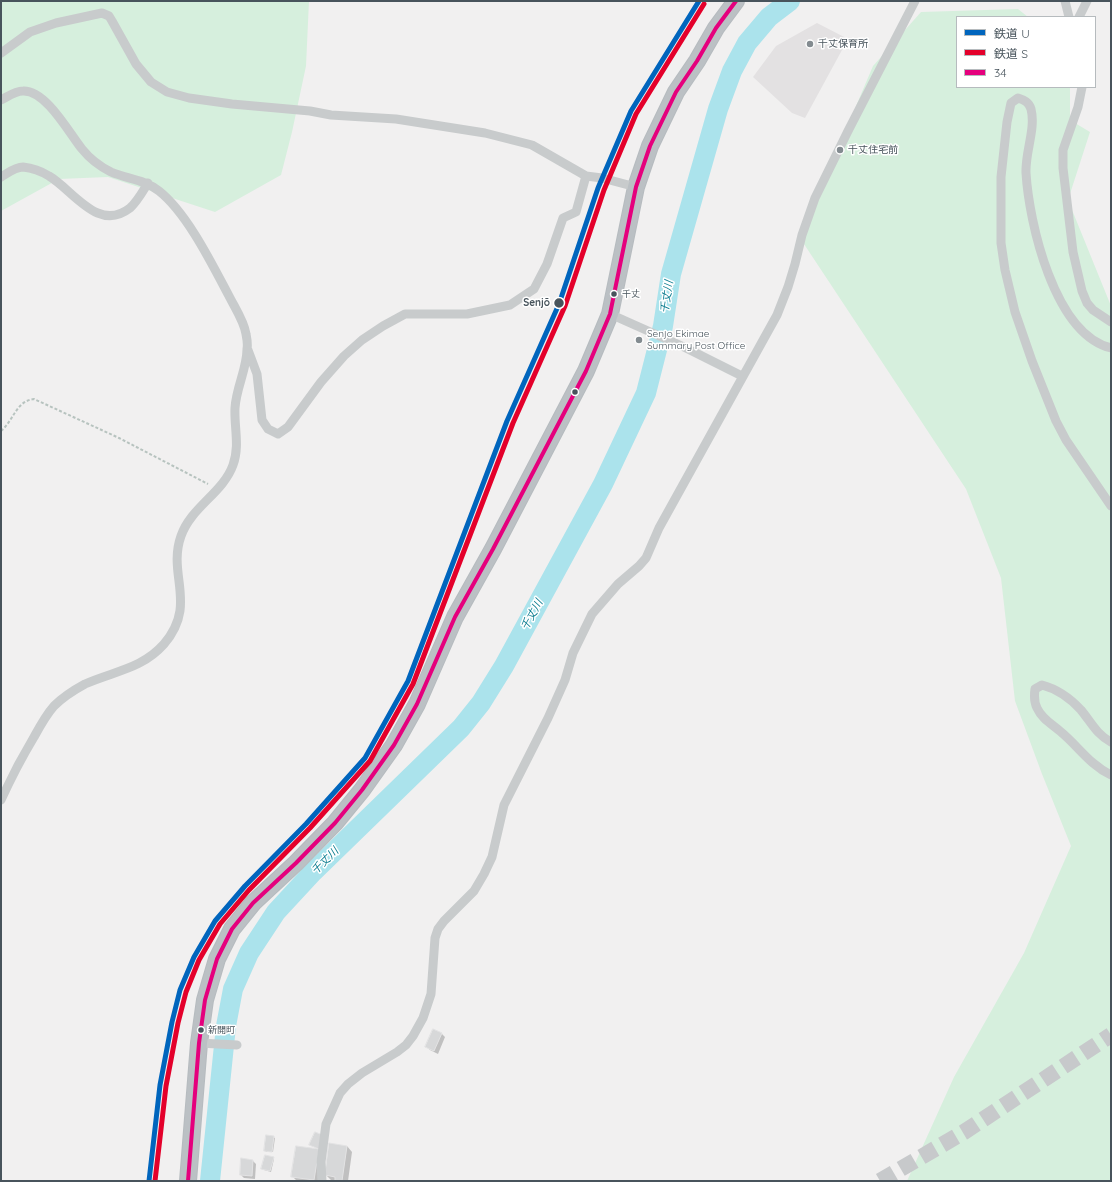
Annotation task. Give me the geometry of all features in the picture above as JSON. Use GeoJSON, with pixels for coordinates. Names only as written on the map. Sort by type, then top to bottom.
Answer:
{"type":"FeatureCollection","features":[{"type":"Feature","properties":{"kind":"highway"},"geometry":{"type":"LineString","coordinates":[[188,1181],[204,1043],[205,1000],[217,959],[232,929],[253,903],[296,863],[335,823],[362,790],[394,745],[417,704],[455,617],[493,549],[586,371],[610,314],[636,187],[650,146],[676,92],[697,61],[716,28],[736,1]]}},
{"type":"Feature","properties":{"kind":"street"},"geometry":{"type":"LineString","coordinates":[[322,1181],[321,1162],[326,1124],[340,1093],[348,1084],[362,1073],[406,1045],[423,1018],[431,994],[435,938],[438,929],[474,891],[492,858],[504,805],[548,718],[592,614],[604,599],[646,558],[659,528],[779,308],[795,264],[802,235],[815,198],[915,1]]}},
{"type":"Feature","properties":{"kind":"street"},"geometry":{"type":"LineString","coordinates":[[1065,1],[1069,16]]}},
{"type":"Feature","properties":{"kind":"street"},"geometry":{"type":"LineString","coordinates":[[1080,16],[1087,1]]}},
{"type":"Feature","properties":{"kind":"street"},"geometry":{"type":"LineString","coordinates":[[1,53],[30,32],[56,23],[102,13],[109,16],[136,64],[151,82],[167,92],[189,98],[218,102],[310,111],[331,115],[396,119],[485,133],[532,145],[586,176],[602,178],[636,187]]}},
{"type":"Feature","properties":{"kind":"street"},"geometry":{"type":"LineString","coordinates":[[1082,88],[1078,107],[1063,150],[1063,168],[1073,252],[1082,291],[1087,303],[1093,310],[1111,322]]}},
{"type":"Feature","properties":{"kind":"street"},"geometry":{"type":"LineString","coordinates":[[1,100],[23,91],[39,96],[47,103],[82,150],[93,161],[114,174],[148,183],[172,203],[205,251],[242,320],[248,348],[257,374],[262,420],[268,429],[278,434],[288,427],[321,382],[344,356],[362,340],[383,326],[405,314],[467,314],[510,305],[534,289],[546,264],[563,218],[576,212],[586,176]]}},
{"type":"Feature","properties":{"kind":"street"},"geometry":{"type":"LineString","coordinates":[[1111,348],[1091,338],[1077,327],[1062,304],[1046,268],[1037,238],[1031,210],[1026,172],[1032,120],[1031,108],[1027,102],[1018,98],[1011,104],[1007,122],[1001,177],[1002,243],[1005,270],[1015,312],[1032,361],[1056,421],[1066,440],[1111,506]]}},
{"type":"Feature","properties":{"kind":"street"},"geometry":{"type":"LineString","coordinates":[[1,177],[22,167],[36,169],[50,176],[81,204],[100,214],[113,215],[120,214],[131,207],[148,183]]}},
{"type":"Feature","properties":{"kind":"street"},"geometry":{"type":"LineString","coordinates":[[610,314],[684,347],[742,376]]}},
{"type":"Feature","properties":{"kind":"street"},"geometry":{"type":"LineString","coordinates":[[1,800],[27,749],[46,716],[55,705],[74,690],[86,684],[139,664],[153,655],[172,634],[181,610],[177,562],[178,546],[181,534],[195,512],[218,489],[229,474],[234,462],[237,447],[235,409],[248,348]]}},
{"type":"Feature","properties":{"kind":"street"},"geometry":{"type":"LineString","coordinates":[[1111,742],[1093,728],[1081,711],[1069,699],[1052,688],[1042,684],[1035,689],[1034,698],[1037,708],[1043,716],[1088,759],[1111,775]]}},
{"type":"Feature","properties":{"kind":"street"},"geometry":{"type":"LineString","coordinates":[[204,1043],[237,1045]]}},
{"type":"Feature","properties":{"kind":"path"},"geometry":{"type":"LineString","coordinates":[[1,431],[6,427],[26,400],[34,399],[119,438],[218,489]]}},
{"type":"Feature","properties":{"kind":"shaded area"},"geometry":{"type":"Polygon","coordinates":[[[817,23],[848,39],[805,118],[792,113],[753,77],[776,46],[817,23]]]}},
{"type":"Feature","properties":{"kind":"green space"},"geometry":{"type":"Polygon","coordinates":[[[1,1],[309,1],[306,66],[281,175],[215,212],[108,177],[59,179],[1,211],[1,1]]]}},
{"type":"Feature","properties":{"kind":"green space"},"geometry":{"type":"Polygon","coordinates":[[[1018,9],[1027,16],[956,16],[956,88],[1070,88],[1070,120],[1090,132],[1068,200],[1111,306],[1111,1181],[907,1181],[954,1077],[1024,953],[1071,846],[1015,701],[1001,578],[966,489],[800,238],[873,66],[921,12],[1018,9]]]}},
{"type":"Feature","properties":{"kind":"building"},"geometry":{"type":"Polygon","coordinates":[[[433,1029],[442,1033],[434,1051],[425,1047],[433,1029]]]}},
{"type":"Feature","properties":{"kind":"building"},"geometry":{"type":"Polygon","coordinates":[[[315,1132],[325,1136],[319,1149],[309,1145],[315,1132]]]}},
{"type":"Feature","properties":{"kind":"building"},"geometry":{"type":"Polygon","coordinates":[[[266,1135],[274,1136],[272,1152],[264,1151],[266,1135]]]}},
{"type":"Feature","properties":{"kind":"building"},"geometry":{"type":"Polygon","coordinates":[[[329,1143],[347,1146],[342,1181],[335,1181],[335,1177],[325,1175],[329,1143]]]}},
{"type":"Feature","properties":{"kind":"building"},"geometry":{"type":"Polygon","coordinates":[[[296,1146],[319,1149],[314,1180],[291,1177],[296,1146]]]}},
{"type":"Feature","properties":{"kind":"building"},"geometry":{"type":"Polygon","coordinates":[[[265,1155],[274,1157],[270,1171],[261,1169],[265,1155]]]}},
{"type":"Feature","properties":{"kind":"building"},"geometry":{"type":"Polygon","coordinates":[[[241,1158],[253,1160],[252,1176],[240,1175],[241,1158]]]}},
{"type":"Feature","properties":{"kind":"waterway","name":"千丈川"},"geometry":{"type":"LineString","coordinates":[[210,1181],[226,1026],[233,989],[249,953],[276,912],[313,872],[461,728],[481,703],[504,666],[603,484],[646,393],[663,326],[671,274],[718,109],[732,71],[747,43],[769,17],[790,1]]}},
{"type":"Feature","properties":{"kind":"tunnel"},"geometry":{"type":"LineString","coordinates":[[880,1181],[964,1132],[1111,1035]]}},
{"type":"Feature","properties":{"kind":"rail line","name":"U"},"geometry":{"type":"LineString","coordinates":[[149,1181],[160,1085],[172,1022],[180,990],[194,957],[215,921],[245,886],[306,824],[365,758],[408,681],[507,421],[559,304],[598,188],[631,111],[699,1]]}},
{"type":"Feature","properties":{"kind":"rail line","name":"S"},"geometry":{"type":"LineString","coordinates":[[155,1181],[166,1086],[178,1023],[186,992],[199,960],[220,924],[249,890],[310,828],[370,761],[413,684],[513,423],[565,306],[604,190],[636,114],[704,4]]}},
{"type":"Feature","properties":{"kind":"transit line","name":"34"},"geometry":{"type":"LineString","coordinates":[[188,1181],[199,1043],[205,1000],[217,959],[232,929],[253,903],[296,863],[335,823],[362,790],[394,745],[417,704],[455,617],[493,549],[586,371],[610,314],[636,187],[650,146],[676,92],[697,61],[716,28],[736,1]]}},
{"type":"Feature","properties":{"kind":"place","name":"千丈保育所"},"geometry":{"type":"Point","coordinates":[810,44]}},
{"type":"Feature","properties":{"kind":"place","name":"千丈住宅前"},"geometry":{"type":"Point","coordinates":[840,150]}},
{"type":"Feature","properties":{"kind":"place","name":"千丈"},"geometry":{"type":"Point","coordinates":[614,294]}},
{"type":"Feature","properties":{"kind":"place","name":"Senjō"},"geometry":{"type":"Point","coordinates":[559,303]}},
{"type":"Feature","properties":{"kind":"place","name":"Senjo Ekimae Summary Post Office"},"geometry":{"type":"Point","coordinates":[639,340]}},
{"type":"Feature","properties":{"kind":"place","name":"新開町"},"geometry":{"type":"Point","coordinates":[201,1030]}}]}
